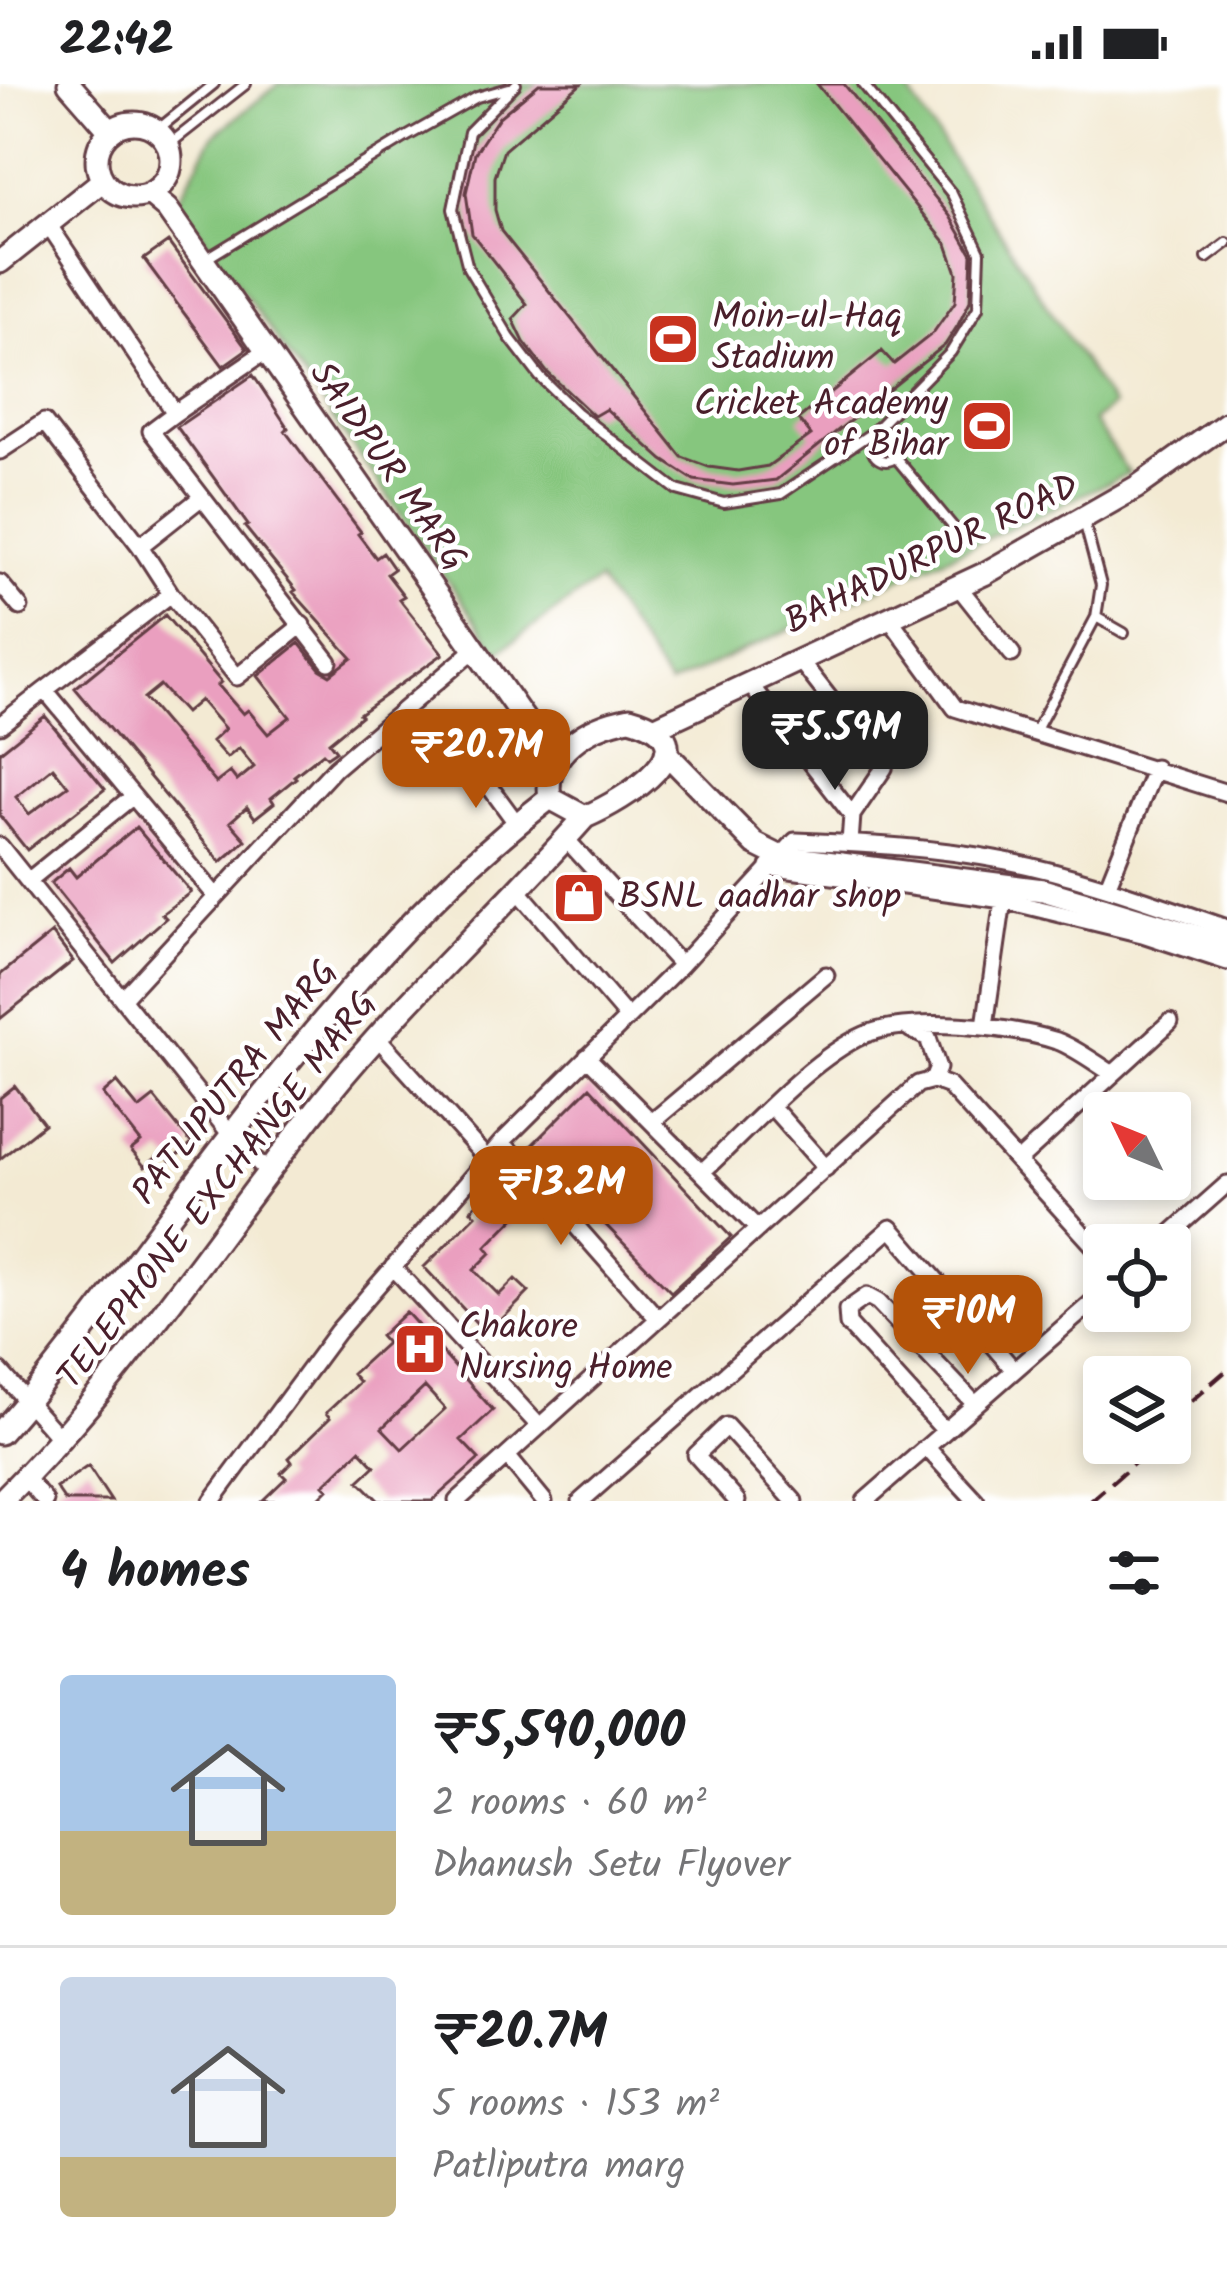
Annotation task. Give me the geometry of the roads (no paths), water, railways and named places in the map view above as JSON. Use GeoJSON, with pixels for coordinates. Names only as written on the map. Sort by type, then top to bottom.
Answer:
{"type":"FeatureCollection","features":[{"type":"Feature","properties":{"kind":"main road"},"geometry":{"type":"LineString","coordinates":[[69,84],[110,131]]}},
{"type":"Feature","properties":{"kind":"main road"},"geometry":{"type":"LineString","coordinates":[[128,122],[148,125],[162,139],[171,157],[156,187],[126,197],[102,181],[96,164],[99,146],[110,131],[128,122]]}},
{"type":"Feature","properties":{"kind":"main road"},"geometry":{"type":"LineString","coordinates":[[0,262],[102,181]]}},
{"type":"Feature","properties":{"kind":"main road","name":"SAIDPUR MARG"},"geometry":{"type":"LineString","coordinates":[[156,187],[554,762]]}},
{"type":"Feature","properties":{"kind":"main road","name":"BAHADURPUR ROAD"},"geometry":{"type":"LineString","coordinates":[[656,727],[958,586],[1138,487],[1227,423]]}},
{"type":"Feature","properties":{"kind":"main road"},"geometry":{"type":"LineString","coordinates":[[630,718],[656,727],[665,740],[666,753],[651,780],[586,817],[550,798],[554,762],[566,748],[611,722],[630,718]]}},
{"type":"Feature","properties":{"kind":"main road"},"geometry":{"type":"LineString","coordinates":[[666,753],[755,844],[779,860],[1003,883],[1118,911],[1227,945]]}},
{"type":"Feature","properties":{"kind":"main road"},"geometry":{"type":"LineString","coordinates":[[651,780],[691,778]]}},
{"type":"Feature","properties":{"kind":"main road","name":"PATLIPUTRA MARG"},"geometry":{"type":"LineString","coordinates":[[0,1433],[326,1017],[446,886],[550,798]]}},
{"type":"Feature","properties":{"kind":"main road","name":"TELEPHONE EXCHANGE MARG"},"geometry":{"type":"LineString","coordinates":[[1,1501],[62,1441],[138,1351],[268,1173],[377,1037],[586,817]]}},
{"type":"Feature","properties":{"kind":"street"},"geometry":{"type":"LineString","coordinates":[[48,224],[175,413]]}},
{"type":"Feature","properties":{"kind":"street"},"geometry":{"type":"LineString","coordinates":[[266,351],[151,431],[329,662]]}},
{"type":"Feature","properties":{"kind":"street"},"geometry":{"type":"LineString","coordinates":[[0,451],[44,422],[237,677],[302,625]]}},
{"type":"Feature","properties":{"kind":"street"},"geometry":{"type":"LineString","coordinates":[[140,545],[202,497]]}},
{"type":"Feature","properties":{"kind":"street"},"geometry":{"type":"LineString","coordinates":[[0,583],[20,607]]}},
{"type":"Feature","properties":{"kind":"street"},"geometry":{"type":"LineString","coordinates":[[958,586],[1012,654]]}},
{"type":"Feature","properties":{"kind":"street"},"geometry":{"type":"LineString","coordinates":[[0,724],[171,594]]}},
{"type":"Feature","properties":{"kind":"street"},"geometry":{"type":"LineString","coordinates":[[890,619],[955,708],[1227,793]]}},
{"type":"Feature","properties":{"kind":"street"},"geometry":{"type":"LineString","coordinates":[[122,999],[334,768],[474,650]]}},
{"type":"Feature","properties":{"kind":"street"},"geometry":{"type":"LineString","coordinates":[[799,658],[884,768],[851,815],[850,843]]}},
{"type":"Feature","properties":{"kind":"street"},"geometry":{"type":"LineString","coordinates":[[748,682],[851,815]]}},
{"type":"Feature","properties":{"kind":"street"},"geometry":{"type":"LineString","coordinates":[[45,691],[215,895]]}},
{"type":"Feature","properties":{"kind":"street"},"geometry":{"type":"LineString","coordinates":[[476,768],[517,824]]}},
{"type":"Feature","properties":{"kind":"street"},"geometry":{"type":"LineString","coordinates":[[1108,887],[1155,768]]}},
{"type":"Feature","properties":{"kind":"street"},"geometry":{"type":"LineString","coordinates":[[28,881],[133,796]]}},
{"type":"Feature","properties":{"kind":"street"},"geometry":{"type":"LineString","coordinates":[[566,839],[681,965]]}},
{"type":"Feature","properties":{"kind":"street"},"geometry":{"type":"LineString","coordinates":[[212,1501],[337,1332],[502,1142],[681,965],[795,842],[850,843],[1005,860],[1108,887],[1227,928]]}},
{"type":"Feature","properties":{"kind":"street"},"geometry":{"type":"LineString","coordinates":[[2,853],[231,1135],[268,1173]]}},
{"type":"Feature","properties":{"kind":"street"},"geometry":{"type":"LineString","coordinates":[[779,860],[1003,900],[1142,934],[1227,962]]}},
{"type":"Feature","properties":{"kind":"street"},"geometry":{"type":"LineString","coordinates":[[517,889],[627,1017]]}},
{"type":"Feature","properties":{"kind":"street"},"geometry":{"type":"LineString","coordinates":[[986,1026],[1003,900]]}},
{"type":"Feature","properties":{"kind":"street"},"geometry":{"type":"LineString","coordinates":[[652,1122],[826,975]]}},
{"type":"Feature","properties":{"kind":"street"},"geometry":{"type":"LineString","coordinates":[[1019,1160],[1170,1022]]}},
{"type":"Feature","properties":{"kind":"street"},"geometry":{"type":"LineString","coordinates":[[702,1172],[820,1064],[866,1034],[986,1026],[1059,1042],[1113,1074]]}},
{"type":"Feature","properties":{"kind":"street"},"geometry":{"type":"LineString","coordinates":[[907,1028],[928,1038],[938,1068],[933,1080]]}},
{"type":"Feature","properties":{"kind":"street"},"geometry":{"type":"LineString","coordinates":[[377,1037],[488,1159]]}},
{"type":"Feature","properties":{"kind":"street"},"geometry":{"type":"LineString","coordinates":[[586,1057],[758,1229]]}},
{"type":"Feature","properties":{"kind":"street"},"geometry":{"type":"LineString","coordinates":[[458,1501],[918,1084],[933,1080],[949,1086],[1083,1233]]}},
{"type":"Feature","properties":{"kind":"street"},"geometry":{"type":"LineString","coordinates":[[772,1107],[826,1168]]}},
{"type":"Feature","properties":{"kind":"street"},"geometry":{"type":"LineString","coordinates":[[502,1142],[658,1319]]}},
{"type":"Feature","properties":{"kind":"street"},"geometry":{"type":"LineString","coordinates":[[1182,1224],[1227,1184]]}},
{"type":"Feature","properties":{"kind":"street"},"geometry":{"type":"LineString","coordinates":[[581,1501],[891,1228],[1014,1370]]}},
{"type":"Feature","properties":{"kind":"street"},"geometry":{"type":"LineString","coordinates":[[393,1267],[539,1426]]}},
{"type":"Feature","properties":{"kind":"street"},"geometry":{"type":"LineString","coordinates":[[945,1431],[848,1324],[847,1310],[867,1297],[878,1302],[975,1404]]}},
{"type":"Feature","properties":{"kind":"street"},"geometry":{"type":"LineString","coordinates":[[865,1501],[1083,1310]]}},
{"type":"Feature","properties":{"kind":"street"},"geometry":{"type":"LineString","coordinates":[[0,1371],[62,1441]]}},
{"type":"Feature","properties":{"kind":"street"},"geometry":{"type":"LineString","coordinates":[[737,1501],[696,1455],[726,1426],[794,1501]]}},
{"type":"Feature","properties":{"kind":"street"},"geometry":{"type":"LineString","coordinates":[[927,1448],[976,1501]]}},
{"type":"Feature","properties":{"kind":"street"},"geometry":{"type":"LineString","coordinates":[[507,1456],[544,1501]]}},
{"type":"Feature","properties":{"kind":"street"},"geometry":{"type":"LineString","coordinates":[[25,1478],[45,1501]]}},
{"type":"Feature","properties":{"kind":"lane"},"geometry":{"type":"LineString","coordinates":[[162,139],[214,84]]}},
{"type":"Feature","properties":{"kind":"lane"},"geometry":{"type":"LineString","coordinates":[[162,139],[246,84]]}},
{"type":"Feature","properties":{"kind":"lane"},"geometry":{"type":"LineString","coordinates":[[515,85],[469,132],[453,209],[468,268],[510,338],[540,377],[577,413],[677,490],[724,503],[781,494],[875,435],[951,352],[978,308],[980,252],[952,194],[863,84]]}},
{"type":"Feature","properties":{"kind":"lane"},"geometry":{"type":"LineString","coordinates":[[203,261],[477,97],[515,85]]}},
{"type":"Feature","properties":{"kind":"lane"},"geometry":{"type":"LineString","coordinates":[[1207,259],[1227,243]]}},
{"type":"Feature","properties":{"kind":"lane"},"geometry":{"type":"LineString","coordinates":[[875,435],[890,434],[897,439],[896,458]]}},
{"type":"Feature","properties":{"kind":"lane"},"geometry":{"type":"LineString","coordinates":[[875,435],[872,449],[876,457],[896,458]]}},
{"type":"Feature","properties":{"kind":"lane"},"geometry":{"type":"LineString","coordinates":[[896,458],[964,540]]}},
{"type":"Feature","properties":{"kind":"lane"},"geometry":{"type":"LineString","coordinates":[[1035,732],[1096,617],[1101,584],[1083,519]]}},
{"type":"Feature","properties":{"kind":"lane"},"geometry":{"type":"LineString","coordinates":[[1096,617],[1124,633]]}},
{"type":"Feature","properties":{"kind":"railway"},"geometry":{"type":"LineString","coordinates":[[1191,1401],[1227,1370]]}},
{"type":"Feature","properties":{"kind":"railway"},"geometry":{"type":"LineString","coordinates":[[1091,1501],[1133,1464]]}},
{"type":"Feature","properties":{"kind":"place","name":"Moin-ul-Haq Stadium"},"geometry":{"type":"Point","coordinates":[673,339]}},
{"type":"Feature","properties":{"kind":"place","name":"Cricket Academy of Bihar"},"geometry":{"type":"Point","coordinates":[987,426]}},
{"type":"Feature","properties":{"kind":"place","name":"BSNL aadhar shop"},"geometry":{"type":"Point","coordinates":[579,898]}},
{"type":"Feature","properties":{"kind":"place","name":"Chakore Nursing Home"},"geometry":{"type":"Point","coordinates":[420,1349]}}]}
